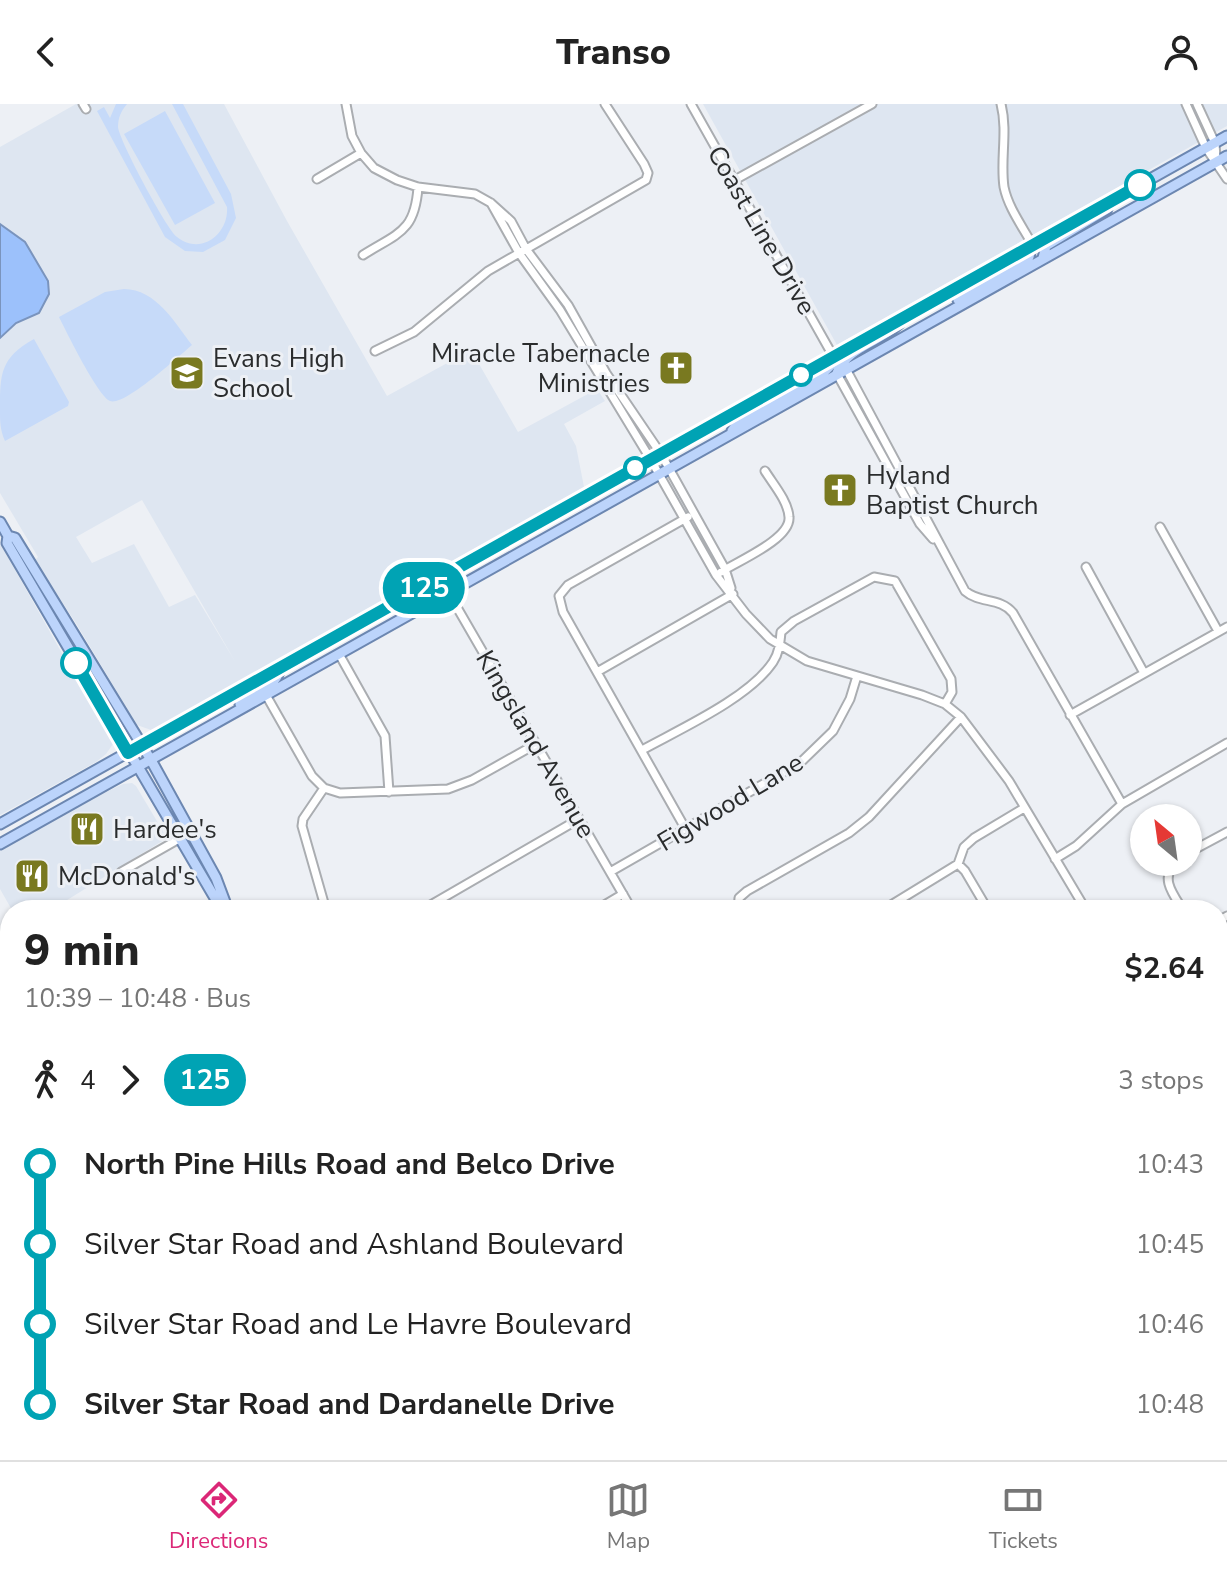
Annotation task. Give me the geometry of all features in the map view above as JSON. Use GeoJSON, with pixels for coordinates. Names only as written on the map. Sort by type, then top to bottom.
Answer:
{"type":"FeatureCollection","features":[{"type":"Feature","properties":{"kind":"main road"},"geometry":{"type":"LineString","coordinates":[[0,826],[1227,136]]}},
{"type":"Feature","properties":{"kind":"main road"},"geometry":{"type":"LineString","coordinates":[[0,844],[1227,156]]}},
{"type":"Feature","properties":{"kind":"main road"},"geometry":{"type":"LineString","coordinates":[[1043,258],[1046,246],[1096,217],[1145,182]]}},
{"type":"Feature","properties":{"kind":"main road"},"geometry":{"type":"LineString","coordinates":[[919,328],[977,286],[1029,257],[1032,244]]}},
{"type":"Feature","properties":{"kind":"main road"},"geometry":{"type":"LineString","coordinates":[[841,371],[843,360],[889,333],[913,311]]}},
{"type":"Feature","properties":{"kind":"main road"},"geometry":{"type":"LineString","coordinates":[[730,434],[740,420],[830,368],[833,356]]}},
{"type":"Feature","properties":{"kind":"main road"},"geometry":{"type":"LineString","coordinates":[[0,523],[19,565],[216,900]]}},
{"type":"Feature","properties":{"kind":"main road"},"geometry":{"type":"LineString","coordinates":[[8,536],[15,538],[151,760],[216,878],[224,900]]}},
{"type":"Feature","properties":{"kind":"main road"},"geometry":{"type":"LineString","coordinates":[[195,735],[272,684],[280,668]]}},
{"type":"Feature","properties":{"kind":"street"},"geometry":{"type":"LineString","coordinates":[[346,104],[352,136],[374,168],[418,187],[475,194],[491,203],[511,221],[522,251],[651,460],[716,575],[758,627],[780,647],[807,661],[945,704],[961,717],[991,754],[1080,900]]}},
{"type":"Feature","properties":{"kind":"street"},"geometry":{"type":"LineString","coordinates":[[375,351],[414,332],[488,271],[646,180],[648,173],[644,164],[605,104]]}},
{"type":"Feature","properties":{"kind":"street","name":"Coast Line Drive"},"geometry":{"type":"LineString","coordinates":[[691,104],[833,356]]}},
{"type":"Feature","properties":{"kind":"street"},"geometry":{"type":"LineString","coordinates":[[733,181],[872,104]]}},
{"type":"Feature","properties":{"kind":"street"},"geometry":{"type":"LineString","coordinates":[[1001,104],[1005,128],[1004,189],[1032,244]]}},
{"type":"Feature","properties":{"kind":"street"},"geometry":{"type":"LineString","coordinates":[[1186,104],[1210,145]]}},
{"type":"Feature","properties":{"kind":"street"},"geometry":{"type":"LineString","coordinates":[[1197,104],[1216,161],[1227,179]]}},
{"type":"Feature","properties":{"kind":"street"},"geometry":{"type":"LineString","coordinates":[[317,179],[361,153]]}},
{"type":"Feature","properties":{"kind":"street"},"geometry":{"type":"LineString","coordinates":[[363,255],[404,230],[411,222],[417,207],[418,187]]}},
{"type":"Feature","properties":{"kind":"street"},"geometry":{"type":"LineString","coordinates":[[522,251],[568,305],[606,373],[661,454],[725,569],[733,594]]}},
{"type":"Feature","properties":{"kind":"street"},"geometry":{"type":"LineString","coordinates":[[841,371],[920,524],[938,544],[971,597],[1006,605],[1122,804]]}},
{"type":"Feature","properties":{"kind":"street"},"geometry":{"type":"LineString","coordinates":[[716,575],[780,537],[787,528],[790,519],[787,508],[765,471]]}},
{"type":"Feature","properties":{"kind":"street"},"geometry":{"type":"LineString","coordinates":[[685,828],[563,612],[559,596],[568,585],[694,513]]}},
{"type":"Feature","properties":{"kind":"street"},"geometry":{"type":"LineString","coordinates":[[1160,527],[1218,631]]}},
{"type":"Feature","properties":{"kind":"street"},"geometry":{"type":"LineString","coordinates":[[1086,567],[1144,673]]}},
{"type":"Feature","properties":{"kind":"street"},"geometry":{"type":"LineString","coordinates":[[642,750],[737,696],[773,662],[780,647],[781,632],[794,621],[874,577],[895,581],[909,602],[951,679],[952,692],[945,704]]}},
{"type":"Feature","properties":{"kind":"street","name":"Kingsland Avenue"},"geometry":{"type":"LineString","coordinates":[[440,578],[626,900]]}},
{"type":"Feature","properties":{"kind":"street"},"geometry":{"type":"LineString","coordinates":[[597,672],[733,594]]}},
{"type":"Feature","properties":{"kind":"street"},"geometry":{"type":"LineString","coordinates":[[1070,715],[1227,627]]}},
{"type":"Feature","properties":{"kind":"street"},"geometry":{"type":"LineString","coordinates":[[339,654],[385,736],[389,792]]}},
{"type":"Feature","properties":{"kind":"street","name":"Figwood Lane"},"geometry":{"type":"LineString","coordinates":[[610,872],[800,763],[833,731],[850,699],[857,676]]}},
{"type":"Feature","properties":{"kind":"street"},"geometry":{"type":"LineString","coordinates":[[266,695],[312,776],[324,788],[347,794],[436,790],[461,785],[536,744]]}},
{"type":"Feature","properties":{"kind":"street"},"geometry":{"type":"LineString","coordinates":[[739,900],[747,891],[849,833],[869,817],[961,717]]}},
{"type":"Feature","properties":{"kind":"street"},"geometry":{"type":"LineString","coordinates":[[1055,859],[1076,846],[1122,804],[1227,743]]}},
{"type":"Feature","properties":{"kind":"street"},"geometry":{"type":"LineString","coordinates":[[323,900],[302,826],[305,815],[324,788]]}},
{"type":"Feature","properties":{"kind":"street"},"geometry":{"type":"LineString","coordinates":[[901,900],[958,864],[964,847],[974,838],[1024,808]]}},
{"type":"Feature","properties":{"kind":"street"},"geometry":{"type":"LineString","coordinates":[[439,900],[579,819]]}},
{"type":"Feature","properties":{"kind":"street"},"geometry":{"type":"LineString","coordinates":[[1202,845],[1227,832]]}},
{"type":"Feature","properties":{"kind":"street"},"geometry":{"type":"LineString","coordinates":[[121,872],[179,839]]}},
{"type":"Feature","properties":{"kind":"street"},"geometry":{"type":"LineString","coordinates":[[958,864],[982,900]]}},
{"type":"Feature","properties":{"kind":"street"},"geometry":{"type":"LineString","coordinates":[[1167,876],[1168,885],[1177,900]]}},
{"type":"Feature","properties":{"kind":"street"},"geometry":{"type":"LineString","coordinates":[[613,900],[623,894]]}},
{"type":"Feature","properties":{"kind":"shaded area","name":"Evans High School"},"geometry":{"type":"Polygon","coordinates":[[[76,104],[224,104],[387,396],[471,350],[518,432],[597,389],[605,401],[564,424],[576,446],[584,487],[559,502],[560,505],[476,552],[474,549],[160,727],[151,730],[137,725],[35,560],[38,557],[0,493],[0,147],[76,104]],[[142,500],[76,537],[92,563],[134,544],[169,607],[195,595],[236,663],[142,500]]]}},
{"type":"Feature","properties":{"kind":"shaded area"},"geometry":{"type":"Polygon","coordinates":[[[116,104],[127,104],[120,115],[120,135],[154,203],[177,237],[195,244],[204,243],[223,226],[227,207],[172,104],[183,104],[231,194],[236,218],[225,240],[203,252],[185,251],[165,237],[97,111],[104,107],[110,118],[116,104]]]}},
{"type":"Feature","properties":{"kind":"shaded area"},"geometry":{"type":"Polygon","coordinates":[[[703,104],[1227,104],[1227,126],[837,345],[703,104]]]}},
{"type":"Feature","properties":{"kind":"shaded area"},"geometry":{"type":"Polygon","coordinates":[[[165,111],[215,203],[175,225],[124,134],[165,111]]]}},
{"type":"Feature","properties":{"kind":"shaded area"},"geometry":{"type":"Polygon","coordinates":[[[124,289],[155,301],[192,345],[139,389],[117,401],[110,401],[91,376],[59,317],[105,292],[124,289]]]}},
{"type":"Feature","properties":{"kind":"shaded area"},"geometry":{"type":"Polygon","coordinates":[[[34,339],[69,402],[68,406],[5,441],[0,422],[4,368],[14,353],[34,339]]]}},
{"type":"Feature","properties":{"kind":"shaded area"},"geometry":{"type":"Polygon","coordinates":[[[0,543],[113,744],[96,762],[0,815],[0,543]]]}},
{"type":"Feature","properties":{"kind":"shaded area"},"geometry":{"type":"Polygon","coordinates":[[[123,784],[136,786],[167,838],[67,900],[6,900],[0,889],[0,851],[123,784]]]}},
{"type":"Feature","properties":{"kind":"water"},"geometry":{"type":"Polygon","coordinates":[[[0,224],[25,242],[48,281],[49,294],[39,313],[16,323],[0,338],[0,224]]]}},
{"type":"Feature","properties":{"kind":"bus line","name":"125"},"geometry":{"type":"LineString","coordinates":[[76,663],[128,753],[1140,185]]}},
{"type":"Feature","properties":{"kind":"place","name":"Miracle Tabernacle Ministries"},"geometry":{"type":"Point","coordinates":[676,368]}},
{"type":"Feature","properties":{"kind":"place","name":"Evans High School"},"geometry":{"type":"Point","coordinates":[187,373]}},
{"type":"Feature","properties":{"kind":"place","name":"Hyland Baptist Church"},"geometry":{"type":"Point","coordinates":[840,490]}},
{"type":"Feature","properties":{"kind":"place","name":"Hardee's"},"geometry":{"type":"Point","coordinates":[87,829]}},
{"type":"Feature","properties":{"kind":"place","name":"McDonald's"},"geometry":{"type":"Point","coordinates":[32,876]}}]}
